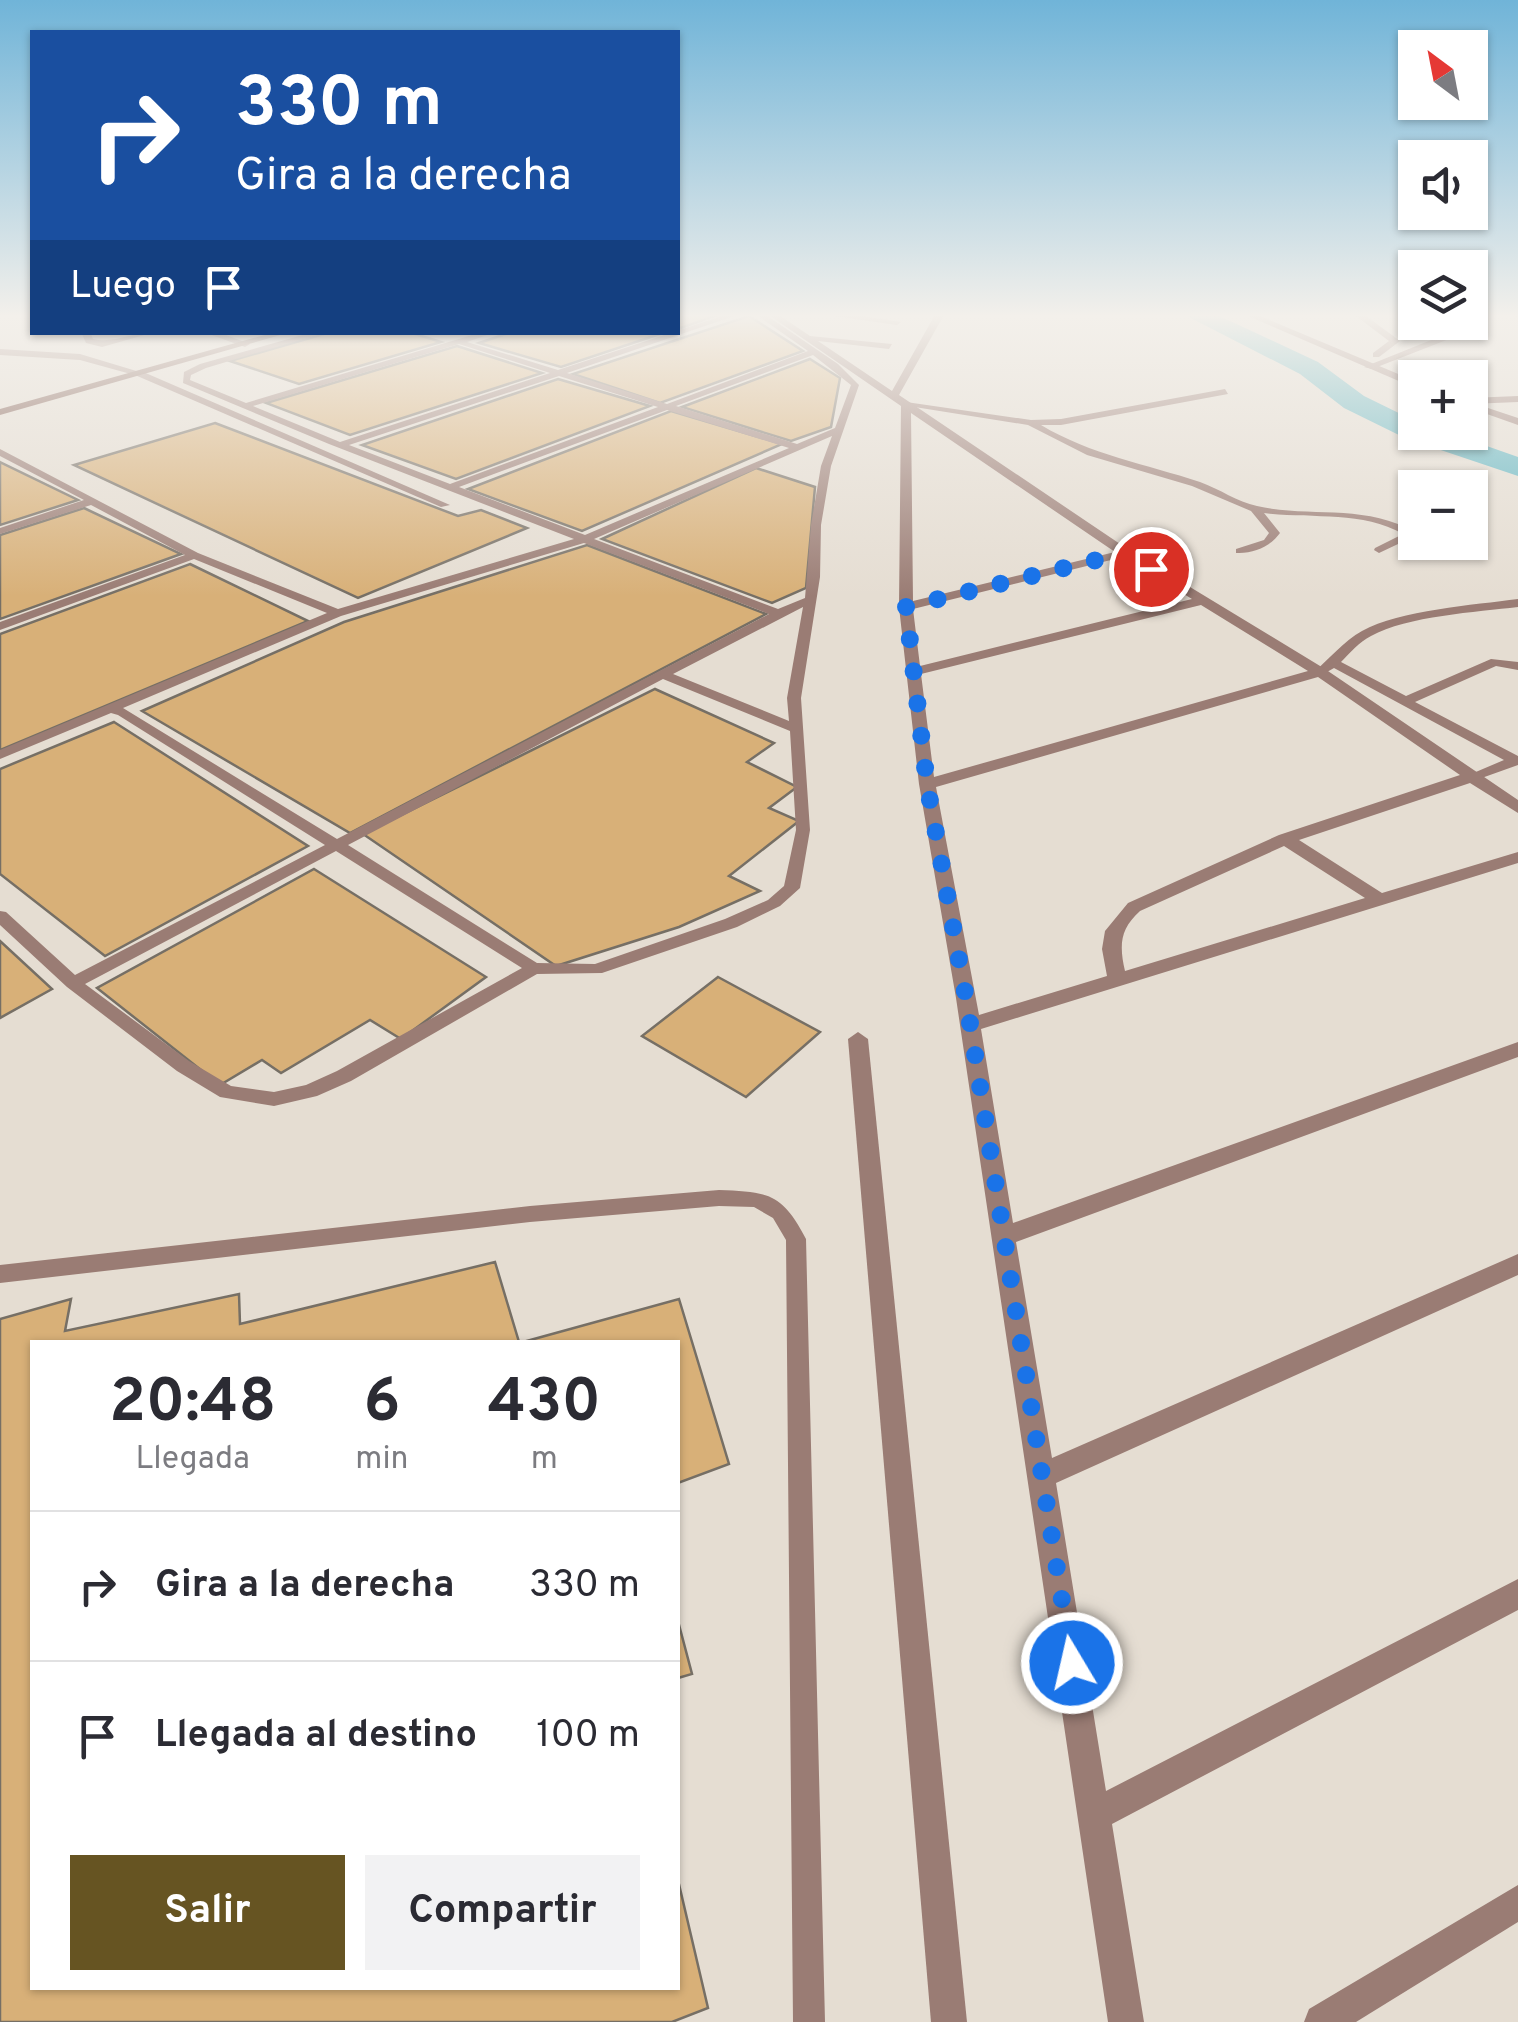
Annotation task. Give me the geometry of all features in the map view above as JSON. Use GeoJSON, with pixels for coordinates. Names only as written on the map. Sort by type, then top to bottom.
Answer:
{"type":"FeatureCollection","features":[{"type":"Feature","properties":{"kind":"street"},"geometry":{"type":"LineString","coordinates":[[900,407],[906,607],[927,784],[1043,1475],[1126,2022]]}},
{"type":"Feature","properties":{"kind":"street"},"geometry":{"type":"LineString","coordinates":[[911,407],[1125,553],[1320,672],[1518,808]]}},
{"type":"Feature","properties":{"kind":"street"},"geometry":{"type":"LineString","coordinates":[[1488,410],[1518,422]]}},
{"type":"Feature","properties":{"kind":"street"},"geometry":{"type":"LineString","coordinates":[[906,607],[1125,553]]}},
{"type":"Feature","properties":{"kind":"street"},"geometry":{"type":"LineString","coordinates":[[912,672],[1202,601]]}},
{"type":"Feature","properties":{"kind":"street"},"geometry":{"type":"LineString","coordinates":[[927,784],[1320,672]]}},
{"type":"Feature","properties":{"kind":"street"},"geometry":{"type":"LineString","coordinates":[[1118,980],[1109,952],[1117,920],[1134,907],[1285,838],[1470,777]]}},
{"type":"Feature","properties":{"kind":"street"},"geometry":{"type":"LineString","coordinates":[[1285,838],[1377,898]]}},
{"type":"Feature","properties":{"kind":"street"},"geometry":{"type":"LineString","coordinates":[[970,1025],[1518,857]]}},
{"type":"Feature","properties":{"kind":"street"},"geometry":{"type":"LineString","coordinates":[[858,1039],[948,2022]]}},
{"type":"Feature","properties":{"kind":"street"},"geometry":{"type":"LineString","coordinates":[[1002,1237],[1518,1049]]}},
{"type":"Feature","properties":{"kind":"street"},"geometry":{"type":"LineString","coordinates":[[1043,1475],[1518,1264]]}},
{"type":"Feature","properties":{"kind":"street"},"geometry":{"type":"LineString","coordinates":[[1096,1814],[1518,1594]]}},
{"type":"Feature","properties":{"kind":"street"},"geometry":{"type":"LineString","coordinates":[[1322,2022],[1518,1902]]}},
{"type":"Feature","properties":{"kind":"lane"},"geometry":{"type":"LineString","coordinates":[[216,407],[445,505]]}},
{"type":"Feature","properties":{"kind":"lane"},"geometry":{"type":"LineString","coordinates":[[247,407],[777,614],[808,622]]}},
{"type":"Feature","properties":{"kind":"lane"},"geometry":{"type":"LineString","coordinates":[[340,445],[457,407]]}},
{"type":"Feature","properties":{"kind":"lane"},"geometry":{"type":"LineString","coordinates":[[450,487],[665,407]]}},
{"type":"Feature","properties":{"kind":"lane"},"geometry":{"type":"LineString","coordinates":[[667,407],[828,456]]}},
{"type":"Feature","properties":{"kind":"lane"},"geometry":{"type":"LineString","coordinates":[[0,916],[73,983],[184,1066],[226,1092],[274,1098],[310,1091],[344,1076],[534,968],[596,968],[730,923],[774,903],[792,888],[803,830],[794,698],[808,622],[816,525],[828,456],[846,407]]}},
{"type":"Feature","properties":{"kind":"lane"},"geometry":{"type":"LineString","coordinates":[[942,407],[1031,423],[1061,422],[1141,407]]}},
{"type":"Feature","properties":{"kind":"lane"},"geometry":{"type":"LineString","coordinates":[[1031,423],[1072,449],[1200,485],[1255,510],[1373,519],[1400,526],[1412,534],[1379,550]]}},
{"type":"Feature","properties":{"kind":"lane"},"geometry":{"type":"LineString","coordinates":[[0,756],[337,613],[585,540],[840,429]]}},
{"type":"Feature","properties":{"kind":"lane"},"geometry":{"type":"LineString","coordinates":[[1,454],[194,554],[337,613]]}},
{"type":"Feature","properties":{"kind":"lane"},"geometry":{"type":"LineString","coordinates":[[0,531],[88,502]]}},
{"type":"Feature","properties":{"kind":"lane"},"geometry":{"type":"LineString","coordinates":[[1240,551],[1268,542],[1275,533],[1255,510]]}},
{"type":"Feature","properties":{"kind":"lane"},"geometry":{"type":"LineString","coordinates":[[0,626],[194,554]]}},
{"type":"Feature","properties":{"kind":"lane"},"geometry":{"type":"LineString","coordinates":[[73,983],[810,600]]}},
{"type":"Feature","properties":{"kind":"lane"},"geometry":{"type":"LineString","coordinates":[[1320,672],[1336,664],[1349,643],[1374,629],[1518,602]]}},
{"type":"Feature","properties":{"kind":"lane"},"geometry":{"type":"LineString","coordinates":[[1408,700],[1495,662],[1518,666]]}},
{"type":"Feature","properties":{"kind":"lane"},"geometry":{"type":"LineString","coordinates":[[1336,664],[1517,760]]}},
{"type":"Feature","properties":{"kind":"lane"},"geometry":{"type":"LineString","coordinates":[[662,674],[796,729]]}},
{"type":"Feature","properties":{"kind":"lane"},"geometry":{"type":"LineString","coordinates":[[111,709],[123,712],[534,968]]}},
{"type":"Feature","properties":{"kind":"lane"},"geometry":{"type":"LineString","coordinates":[[1470,777],[1517,760]]}},
{"type":"Feature","properties":{"kind":"lane"},"geometry":{"type":"LineString","coordinates":[[0,1274],[530,1214],[719,1198],[757,1199],[780,1212],[796,1238],[810,2022]]}},
{"type":"Feature","properties":{"kind":"building"},"geometry":{"type":"Polygon","coordinates":[[[277,407],[436,407],[350,435],[277,407]]]}},
{"type":"Feature","properties":{"kind":"building"},"geometry":{"type":"Polygon","coordinates":[[[474,407],[646,407],[456,479],[362,445],[474,407]]]}},
{"type":"Feature","properties":{"kind":"building"},"geometry":{"type":"Polygon","coordinates":[[[683,407],[835,407],[831,427],[791,441],[683,407]]]}},
{"type":"Feature","properties":{"kind":"building"},"geometry":{"type":"Polygon","coordinates":[[[671,411],[782,444],[582,531],[468,489],[671,411]]]}},
{"type":"Feature","properties":{"kind":"building"},"geometry":{"type":"Polygon","coordinates":[[[215,423],[458,516],[481,510],[527,528],[358,598],[74,465],[215,423]]]}},
{"type":"Feature","properties":{"kind":"building"},"geometry":{"type":"Polygon","coordinates":[[[0,462],[78,500],[0,525],[0,462]]]}},
{"type":"Feature","properties":{"kind":"building"},"geometry":{"type":"Polygon","coordinates":[[[756,468],[815,487],[806,588],[772,603],[602,539],[756,468]]]}},
{"type":"Feature","properties":{"kind":"building"},"geometry":{"type":"Polygon","coordinates":[[[84,508],[181,554],[0,619],[0,535],[84,508]]]}},
{"type":"Feature","properties":{"kind":"building"},"geometry":{"type":"Polygon","coordinates":[[[587,545],[766,614],[350,833],[142,711],[344,622],[587,545]]]}},
{"type":"Feature","properties":{"kind":"building"},"geometry":{"type":"Polygon","coordinates":[[[190,564],[308,621],[0,750],[0,634],[190,564]]]}},
{"type":"Feature","properties":{"kind":"building"},"geometry":{"type":"Polygon","coordinates":[[[655,689],[774,743],[747,762],[797,787],[769,808],[799,821],[729,876],[760,891],[679,927],[556,966],[363,834],[655,689]]]}},
{"type":"Feature","properties":{"kind":"building"},"geometry":{"type":"Polygon","coordinates":[[[114,722],[308,846],[105,956],[0,874],[0,769],[114,722]]]}},
{"type":"Feature","properties":{"kind":"building"},"geometry":{"type":"Polygon","coordinates":[[[314,869],[486,977],[401,1039],[370,1020],[281,1073],[262,1060],[220,1085],[97,988],[314,869]]]}},
{"type":"Feature","properties":{"kind":"building"},"geometry":{"type":"Polygon","coordinates":[[[0,941],[52,989],[0,1018],[0,941]]]}},
{"type":"Feature","properties":{"kind":"building"},"geometry":{"type":"Polygon","coordinates":[[[718,977],[820,1032],[746,1097],[642,1036],[718,977]]]}},
{"type":"Feature","properties":{"kind":"building"},"geometry":{"type":"Polygon","coordinates":[[[495,1262],[518,1340],[30,1340],[30,1990],[680,1990],[680,1889],[708,2008],[672,2022],[0,2022],[0,1319],[71,1299],[65,1331],[239,1294],[240,1324],[495,1262]]]}},
{"type":"Feature","properties":{"kind":"building"},"geometry":{"type":"Polygon","coordinates":[[[679,1299],[729,1464],[680,1482],[680,1340],[530,1340],[679,1299]]]}},
{"type":"Feature","properties":{"kind":"building"},"geometry":{"type":"Polygon","coordinates":[[[680,1629],[692,1674],[680,1677],[680,1629]]]}},
{"type":"Feature","properties":{"kind":"waterway"},"geometry":{"type":"LineString","coordinates":[[1365,407],[1398,424]]}},
{"type":"Feature","properties":{"kind":"waterway"},"geometry":{"type":"LineString","coordinates":[[1469,450],[1518,467]]}},
{"type":"Feature","properties":{"kind":"route"},"geometry":{"type":"LineString","coordinates":[[1072,1663],[966,998],[927,784],[906,607],[1125,553],[1151,569]]}}]}
